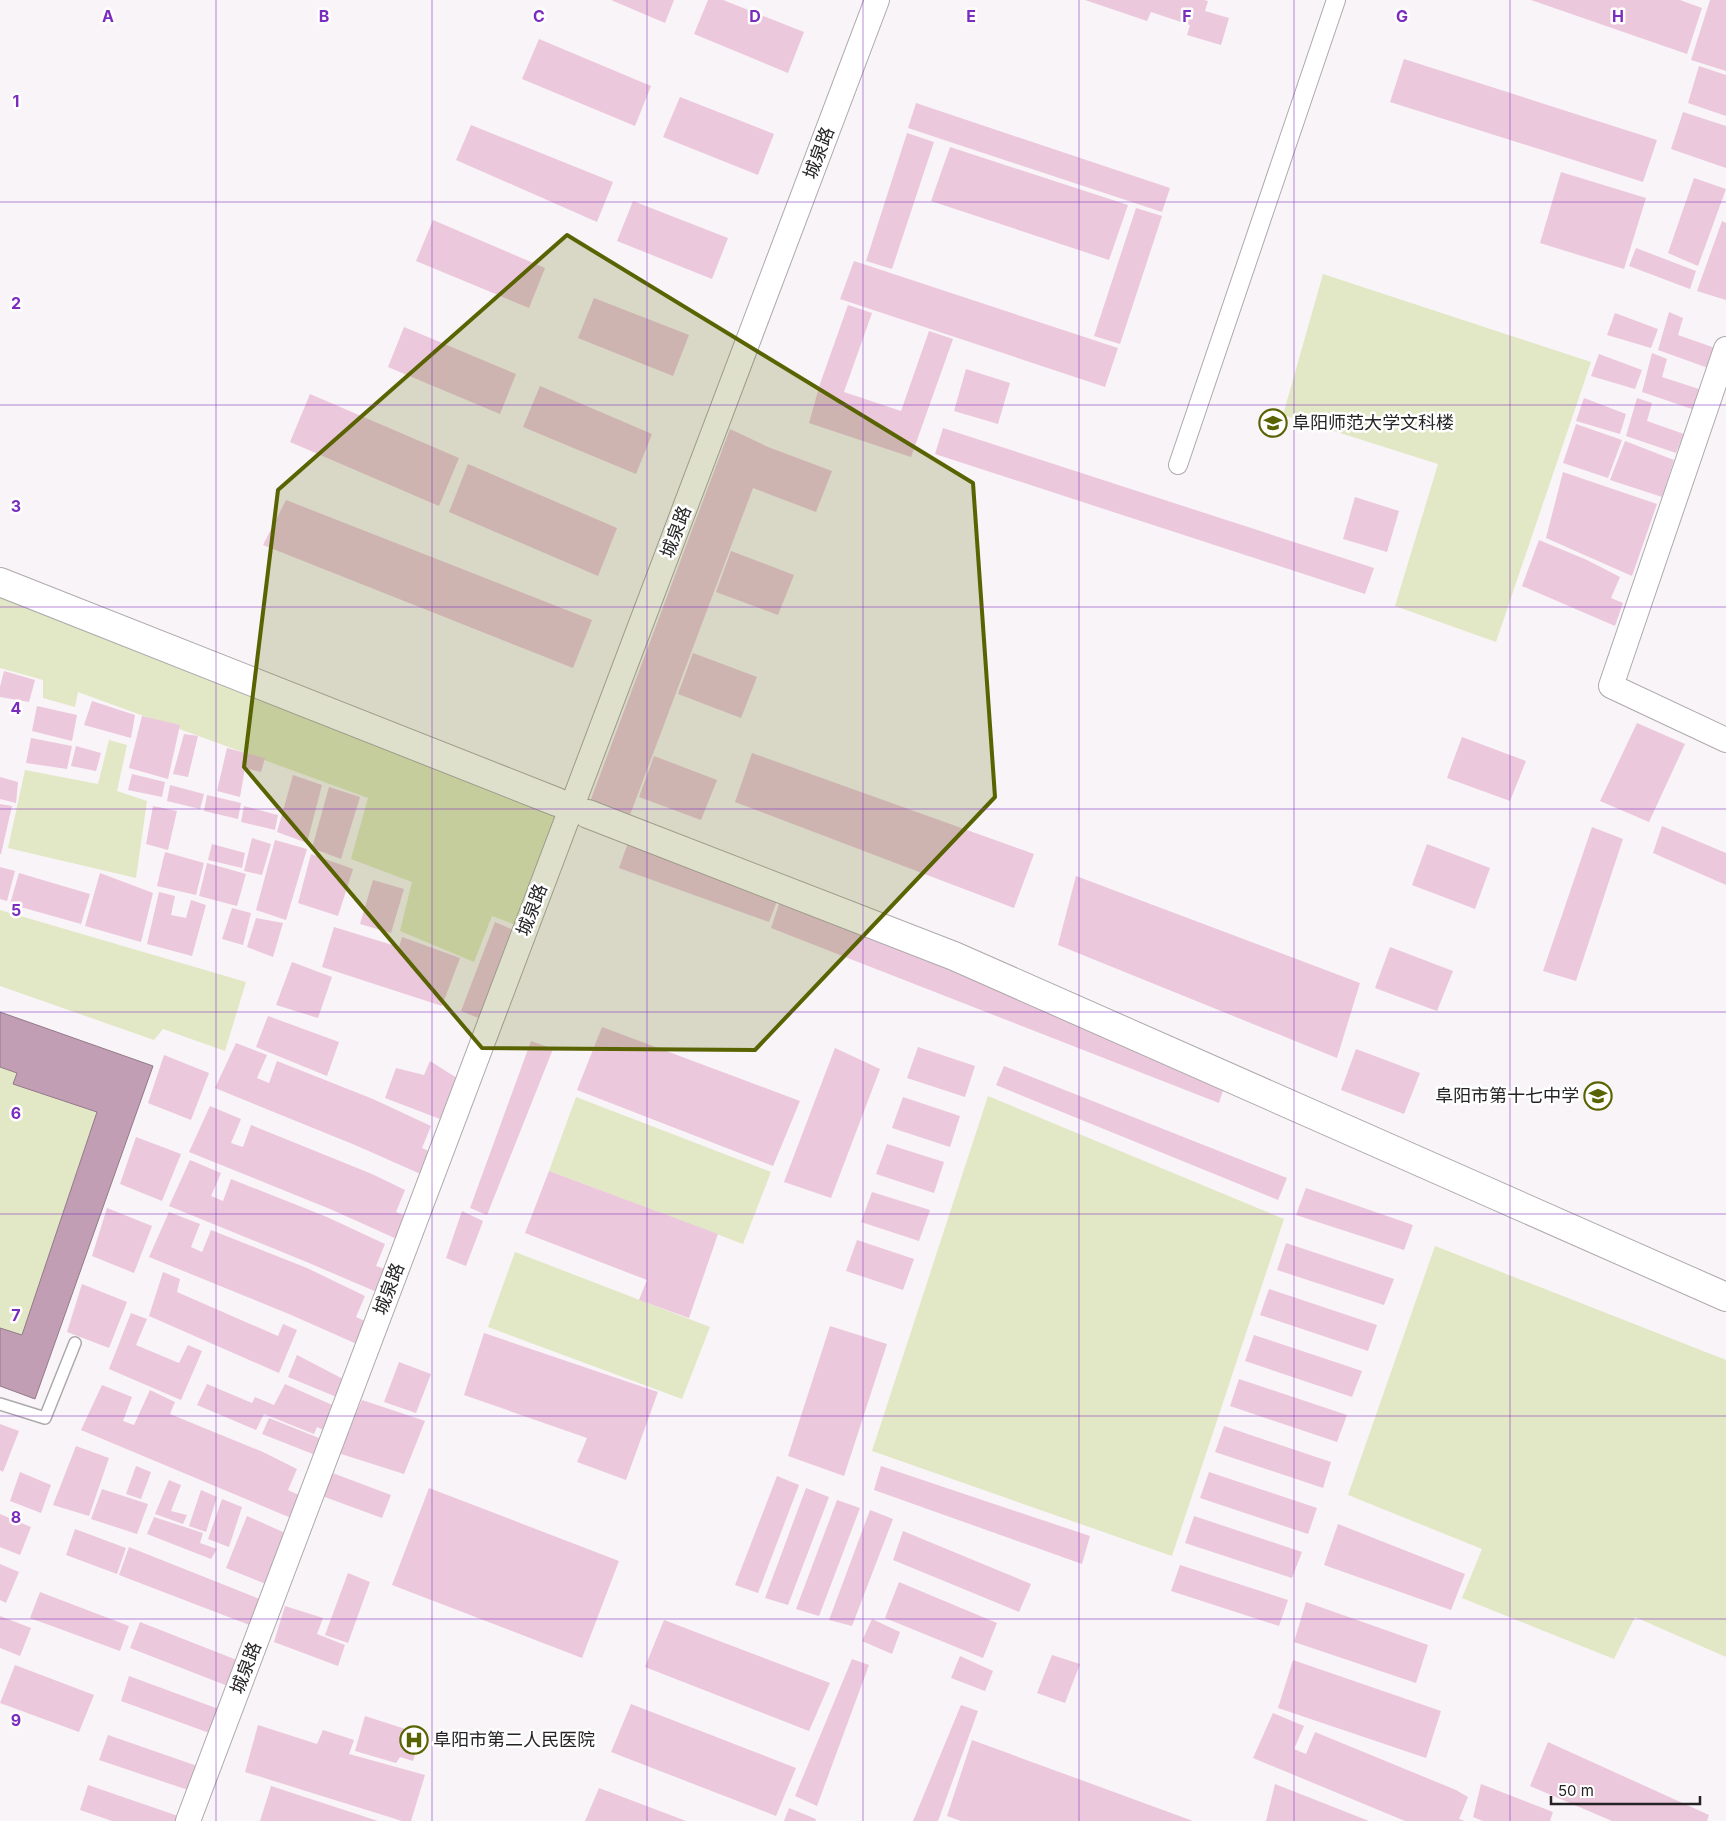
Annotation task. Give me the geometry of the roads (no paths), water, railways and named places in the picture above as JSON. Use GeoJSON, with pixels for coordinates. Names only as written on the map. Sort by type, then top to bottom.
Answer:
{"type":"FeatureCollection","features":[{"type":"Feature","properties":{"kind":"main road"},"geometry":{"type":"LineString","coordinates":[[0,582],[557,802]]}},
{"type":"Feature","properties":{"kind":"main road"},"geometry":{"type":"LineString","coordinates":[[588,814],[954,956],[1726,1297]]}},
{"type":"Feature","properties":{"kind":"street","name":"城泉路"},"geometry":{"type":"LineString","coordinates":[[188,1821],[877,0]]}},
{"type":"Feature","properties":{"kind":"street"},"geometry":{"type":"LineString","coordinates":[[1178,465],[1336,0]]}},
{"type":"Feature","properties":{"kind":"street"},"geometry":{"type":"LineString","coordinates":[[1726,349],[1611,686],[1726,740]]}},
{"type":"Feature","properties":{"kind":"lane"},"geometry":{"type":"LineString","coordinates":[[0,1404],[45,1418],[75,1343]]}},
{"type":"Feature","properties":{"kind":"place","name":"阜阳师范大学文科楼"},"geometry":{"type":"Point","coordinates":[1273,423]}},
{"type":"Feature","properties":{"kind":"place","name":"阜阳市第十七中学"},"geometry":{"type":"Point","coordinates":[1598,1096]}},
{"type":"Feature","properties":{"kind":"place","name":"阜阳市第二人民医院"},"geometry":{"type":"Point","coordinates":[414,1740]}}]}
